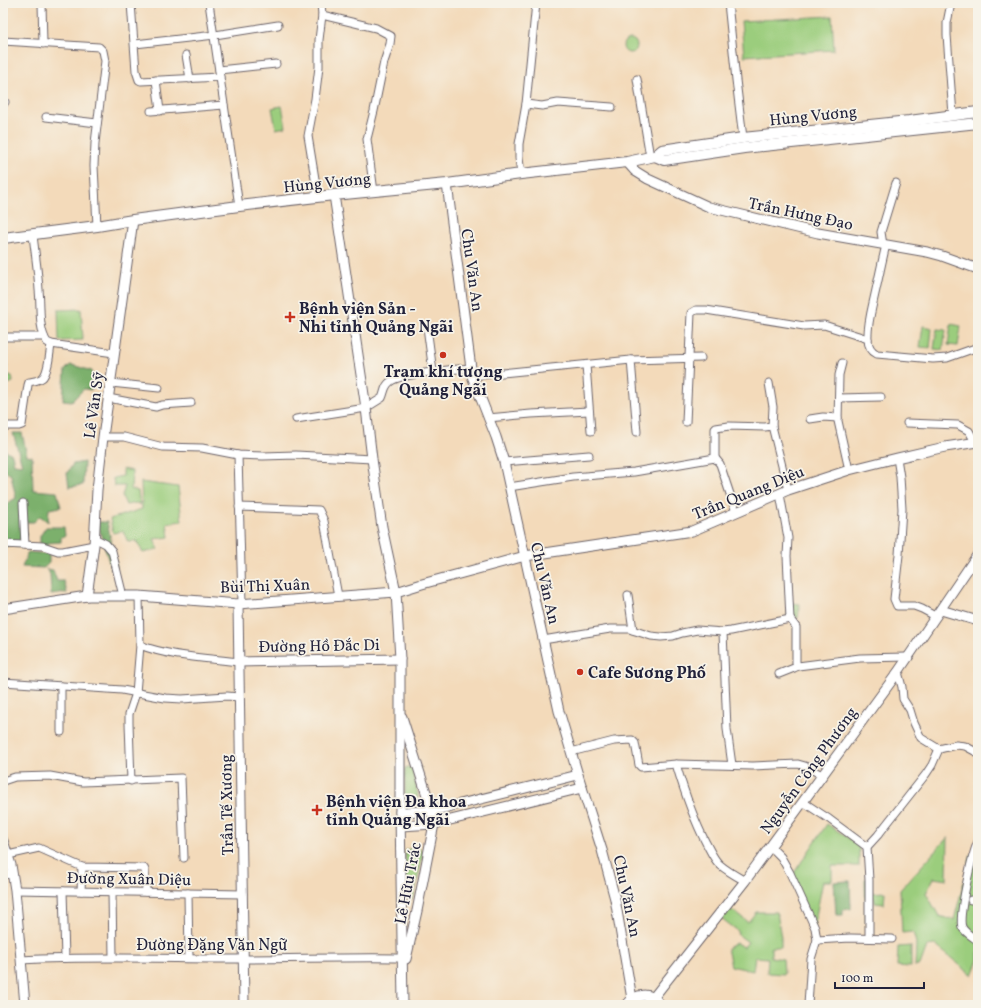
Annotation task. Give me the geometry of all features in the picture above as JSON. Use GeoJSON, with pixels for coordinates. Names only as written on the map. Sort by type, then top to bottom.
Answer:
{"type":"FeatureCollection","features":[{"type":"Feature","properties":{"kind":"main road","name":"Hùng Vương"},"geometry":{"type":"LineString","coordinates":[[3,238],[239,206],[446,184],[627,162],[652,157],[662,150],[711,148],[947,119],[978,112]]}},
{"type":"Feature","properties":{"kind":"main road","name":"Hùng Vương"},"geometry":{"type":"LineString","coordinates":[[711,148],[743,138],[947,119],[978,123]]}},
{"type":"Feature","properties":{"kind":"main road"},"geometry":{"type":"LineString","coordinates":[[629,1002],[643,995],[657,1002]]}},
{"type":"Feature","properties":{"kind":"street"},"geometry":{"type":"LineString","coordinates":[[42,3],[43,44]]}},
{"type":"Feature","properties":{"kind":"street"},"geometry":{"type":"LineString","coordinates":[[131,3],[138,79],[141,81],[190,79],[276,64]]}},
{"type":"Feature","properties":{"kind":"street"},"geometry":{"type":"LineString","coordinates":[[209,3],[215,35],[239,206]]}},
{"type":"Feature","properties":{"kind":"street"},"geometry":{"type":"LineString","coordinates":[[318,197],[308,136],[318,74],[319,40],[322,15],[321,3]]}},
{"type":"Feature","properties":{"kind":"street"},"geometry":{"type":"LineString","coordinates":[[522,174],[519,158],[519,144],[526,104],[536,3]]}},
{"type":"Feature","properties":{"kind":"street"},"geometry":{"type":"LineString","coordinates":[[728,3],[743,138]]}},
{"type":"Feature","properties":{"kind":"street"},"geometry":{"type":"LineString","coordinates":[[947,119],[947,23],[951,3]]}},
{"type":"Feature","properties":{"kind":"street"},"geometry":{"type":"LineString","coordinates":[[322,15],[376,28],[391,36],[366,139],[374,192]]}},
{"type":"Feature","properties":{"kind":"street"},"geometry":{"type":"LineString","coordinates":[[135,44],[215,35],[278,25]]}},
{"type":"Feature","properties":{"kind":"street"},"geometry":{"type":"LineString","coordinates":[[3,41],[98,48],[103,51],[105,61],[97,123],[94,166],[97,226]]}},
{"type":"Feature","properties":{"kind":"street"},"geometry":{"type":"LineString","coordinates":[[186,55],[190,79]]}},
{"type":"Feature","properties":{"kind":"street"},"geometry":{"type":"LineString","coordinates":[[637,79],[652,157]]}},
{"type":"Feature","properties":{"kind":"street"},"geometry":{"type":"LineString","coordinates":[[156,80],[160,111]]}},
{"type":"Feature","properties":{"kind":"street"},"geometry":{"type":"LineString","coordinates":[[526,104],[542,106],[558,103],[612,107]]}},
{"type":"Feature","properties":{"kind":"street"},"geometry":{"type":"LineString","coordinates":[[151,112],[224,105]]}},
{"type":"Feature","properties":{"kind":"street"},"geometry":{"type":"LineString","coordinates":[[46,117],[97,123]]}},
{"type":"Feature","properties":{"kind":"street","name":"Trần Hưng Đạo"},"geometry":{"type":"LineString","coordinates":[[627,162],[635,171],[648,179],[709,207],[818,233],[927,252],[978,269]]}},
{"type":"Feature","properties":{"kind":"street"},"geometry":{"type":"LineString","coordinates":[[896,183],[882,232],[884,245],[871,312],[868,339],[870,347],[873,352],[877,354],[933,360],[947,358],[978,347]]}},
{"type":"Feature","properties":{"kind":"street","name":"Chu Văn An"},"geometry":{"type":"LineString","coordinates":[[446,184],[472,372],[504,462],[559,711],[602,850],[615,899],[630,986],[629,1002]]}},
{"type":"Feature","properties":{"kind":"street","name":"Lê Hữu Trác"},"geometry":{"type":"LineString","coordinates":[[334,195],[382,526],[396,592],[400,659],[400,812],[403,911],[403,1005]]}},
{"type":"Feature","properties":{"kind":"street","name":"Lê Văn Sỹ"},"geometry":{"type":"LineString","coordinates":[[86,596],[94,542],[97,490],[103,437],[133,220]]}},
{"type":"Feature","properties":{"kind":"street"},"geometry":{"type":"LineString","coordinates":[[33,235],[40,291],[41,323],[44,337],[47,342],[51,344],[114,353]]}},
{"type":"Feature","properties":{"kind":"street"},"geometry":{"type":"LineString","coordinates":[[686,422],[692,313],[696,310],[706,310],[804,326],[824,325],[868,339]]}},
{"type":"Feature","properties":{"kind":"street"},"geometry":{"type":"LineString","coordinates":[[427,327],[432,372]]}},
{"type":"Feature","properties":{"kind":"street"},"geometry":{"type":"LineString","coordinates":[[3,337],[44,337]]}},
{"type":"Feature","properties":{"kind":"street"},"geometry":{"type":"LineString","coordinates":[[3,426],[22,425],[29,382],[41,379],[44,376],[51,344]]}},
{"type":"Feature","properties":{"kind":"street"},"geometry":{"type":"LineString","coordinates":[[296,420],[366,408],[382,398],[386,386],[392,380],[432,372],[472,372],[631,360],[701,358]]}},
{"type":"Feature","properties":{"kind":"street"},"geometry":{"type":"LineString","coordinates":[[631,360],[637,432]]}},
{"type":"Feature","properties":{"kind":"street"},"geometry":{"type":"LineString","coordinates":[[842,363],[839,375],[838,418],[839,431],[843,440],[849,470]]}},
{"type":"Feature","properties":{"kind":"street"},"geometry":{"type":"LineString","coordinates":[[586,364],[591,431]]}},
{"type":"Feature","properties":{"kind":"street"},"geometry":{"type":"LineString","coordinates":[[111,383],[159,388]]}},
{"type":"Feature","properties":{"kind":"street"},"geometry":{"type":"LineString","coordinates":[[769,384],[773,407],[772,426],[784,492],[788,538],[787,556],[790,619],[796,627],[796,663],[798,666]]}},
{"type":"Feature","properties":{"kind":"street"},"geometry":{"type":"LineString","coordinates":[[839,398],[881,397]]}},
{"type":"Feature","properties":{"kind":"street"},"geometry":{"type":"LineString","coordinates":[[108,398],[156,407],[162,405],[191,403]]}},
{"type":"Feature","properties":{"kind":"street"},"geometry":{"type":"LineString","coordinates":[[488,418],[589,411]]}},
{"type":"Feature","properties":{"kind":"street"},"geometry":{"type":"LineString","coordinates":[[810,419],[824,417],[838,418]]}},
{"type":"Feature","properties":{"kind":"street"},"geometry":{"type":"LineString","coordinates":[[907,424],[958,424],[969,431],[976,442]]}},
{"type":"Feature","properties":{"kind":"street"},"geometry":{"type":"LineString","coordinates":[[736,512],[720,464],[715,458],[715,429],[729,426],[772,426]]}},
{"type":"Feature","properties":{"kind":"street"},"geometry":{"type":"LineString","coordinates":[[103,437],[124,438],[163,447],[202,448],[238,455],[296,455],[372,459]]}},
{"type":"Feature","properties":{"kind":"street","name":"Trần Quang Diệu"},"geometry":{"type":"LineString","coordinates":[[525,556],[692,531],[784,492],[849,470],[945,447],[976,442]]}},
{"type":"Feature","properties":{"kind":"street"},"geometry":{"type":"LineString","coordinates":[[238,455],[240,604]]}},
{"type":"Feature","properties":{"kind":"street"},"geometry":{"type":"LineString","coordinates":[[504,462],[589,455]]}},
{"type":"Feature","properties":{"kind":"street"},"geometry":{"type":"LineString","coordinates":[[509,487],[573,477],[639,471],[715,458]]}},
{"type":"Feature","properties":{"kind":"street"},"geometry":{"type":"LineString","coordinates":[[897,458],[902,509],[900,555],[894,599],[897,606],[914,606],[938,613],[978,621]]}},
{"type":"Feature","properties":{"kind":"street"},"geometry":{"type":"LineString","coordinates":[[23,503],[25,545]]}},
{"type":"Feature","properties":{"kind":"street"},"geometry":{"type":"LineString","coordinates":[[239,507],[319,510],[324,521],[338,596]]}},
{"type":"Feature","properties":{"kind":"street"},"geometry":{"type":"LineString","coordinates":[[3,544],[42,546],[58,551],[94,542],[106,544],[112,551],[123,596]]}},
{"type":"Feature","properties":{"kind":"street","name":"Nguyễn Công Phương"},"geometry":{"type":"LineString","coordinates":[[657,1002],[898,672],[978,554]]}},
{"type":"Feature","properties":{"kind":"street","name":"Bùi Thị Xuân"},"geometry":{"type":"LineString","coordinates":[[3,609],[86,596],[139,596],[240,604],[396,592],[525,556]]}},
{"type":"Feature","properties":{"kind":"street"},"geometry":{"type":"LineString","coordinates":[[628,595],[633,630]]}},
{"type":"Feature","properties":{"kind":"street"},"geometry":{"type":"LineString","coordinates":[[131,781],[129,714],[136,693],[140,645],[139,596]]}},
{"type":"Feature","properties":{"kind":"street","name":"Trần Tế Xương"},"geometry":{"type":"LineString","coordinates":[[240,604],[239,697],[244,1005]]}},
{"type":"Feature","properties":{"kind":"street"},"geometry":{"type":"LineString","coordinates":[[544,640],[610,629],[629,629],[651,636],[661,637],[697,630],[723,632],[750,628],[790,619]]}},
{"type":"Feature","properties":{"kind":"street"},"geometry":{"type":"LineString","coordinates":[[723,632],[727,729],[732,765]]}},
{"type":"Feature","properties":{"kind":"street"},"geometry":{"type":"LineString","coordinates":[[140,645],[152,650],[239,662]]}},
{"type":"Feature","properties":{"kind":"street"},"geometry":{"type":"LineString","coordinates":[[779,674],[798,666],[860,658],[907,657]]}},
{"type":"Feature","properties":{"kind":"street","name":"Đường Hồ Đắc Di"},"geometry":{"type":"LineString","coordinates":[[239,662],[400,659]]}},
{"type":"Feature","properties":{"kind":"street"},"geometry":{"type":"LineString","coordinates":[[898,672],[902,686],[902,699],[910,710],[921,738],[939,749],[956,745],[965,746],[978,753]]}},
{"type":"Feature","properties":{"kind":"street"},"geometry":{"type":"LineString","coordinates":[[3,682],[102,688],[166,698],[182,699],[227,696],[239,697]]}},
{"type":"Feature","properties":{"kind":"street"},"geometry":{"type":"LineString","coordinates":[[61,686],[61,732]]}},
{"type":"Feature","properties":{"kind":"street","name":"Lê Hữu Trác"},"geometry":{"type":"LineString","coordinates":[[400,708],[432,811],[434,824],[403,972]]}},
{"type":"Feature","properties":{"kind":"street"},"geometry":{"type":"LineString","coordinates":[[571,752],[614,741],[632,740],[635,743],[639,765],[641,766],[676,764],[753,766],[798,764],[822,775]]}},
{"type":"Feature","properties":{"kind":"street"},"geometry":{"type":"LineString","coordinates":[[869,938],[869,880],[867,847],[926,774],[939,749]]}},
{"type":"Feature","properties":{"kind":"street"},"geometry":{"type":"LineString","coordinates":[[676,764],[684,791],[702,835],[713,856],[719,864],[745,881]]}},
{"type":"Feature","properties":{"kind":"street"},"geometry":{"type":"LineString","coordinates":[[400,812],[432,811],[578,775]]}},
{"type":"Feature","properties":{"kind":"street"},"geometry":{"type":"LineString","coordinates":[[3,781],[15,777],[50,776],[83,782],[181,778],[184,858]]}},
{"type":"Feature","properties":{"kind":"street"},"geometry":{"type":"LineString","coordinates":[[401,826],[434,824],[582,788]]}},
{"type":"Feature","properties":{"kind":"street"},"geometry":{"type":"LineString","coordinates":[[803,802],[835,823],[867,847]]}},
{"type":"Feature","properties":{"kind":"street"},"geometry":{"type":"LineString","coordinates":[[3,841],[13,875],[25,1005]]}},
{"type":"Feature","properties":{"kind":"street"},"geometry":{"type":"LineString","coordinates":[[978,842],[971,862],[961,922],[964,931],[978,941]]}},
{"type":"Feature","properties":{"kind":"street"},"geometry":{"type":"LineString","coordinates":[[770,846],[781,857],[790,873],[815,928],[817,940],[811,959],[808,1005]]}},
{"type":"Feature","properties":{"kind":"street"},"geometry":{"type":"LineString","coordinates":[[8,855],[39,848],[82,866],[144,868],[146,892]]}},
{"type":"Feature","properties":{"kind":"street"},"geometry":{"type":"LineString","coordinates":[[81,891],[82,866]]}},
{"type":"Feature","properties":{"kind":"street"},"geometry":{"type":"LineString","coordinates":[[3,874],[13,875]]}},
{"type":"Feature","properties":{"kind":"street","name":"Đường Xuân Diệu"},"geometry":{"type":"LineString","coordinates":[[15,890],[243,894]]}},
{"type":"Feature","properties":{"kind":"street"},"geometry":{"type":"LineString","coordinates":[[63,891],[65,958]]}},
{"type":"Feature","properties":{"kind":"street"},"geometry":{"type":"LineString","coordinates":[[112,892],[114,958]]}},
{"type":"Feature","properties":{"kind":"street"},"geometry":{"type":"LineString","coordinates":[[188,893],[189,958]]}},
{"type":"Feature","properties":{"kind":"street"},"geometry":{"type":"LineString","coordinates":[[403,911],[417,911]]}},
{"type":"Feature","properties":{"kind":"street"},"geometry":{"type":"LineString","coordinates":[[817,940],[850,938],[892,939]]}},
{"type":"Feature","properties":{"kind":"street","name":"Đường Đặng Văn Ngữ"},"geometry":{"type":"LineString","coordinates":[[21,960],[65,958],[402,958]]}},
{"type":"Feature","properties":{"kind":"green space"},"geometry":{"type":"Polygon","coordinates":[[[832,16],[834,50],[744,56],[741,21],[832,16]]]}},
{"type":"Feature","properties":{"kind":"green space"},"geometry":{"type":"Polygon","coordinates":[[[630,39],[635,41],[637,46],[635,51],[630,53],[625,51],[623,46],[625,41],[630,39]]]}},
{"type":"Feature","properties":{"kind":"green space"},"geometry":{"type":"Polygon","coordinates":[[[282,106],[286,127],[276,129],[272,108],[282,106]]]}},
{"type":"Feature","properties":{"kind":"green space"},"geometry":{"type":"Polygon","coordinates":[[[81,309],[83,340],[59,341],[58,310],[81,309]]]}},
{"type":"Feature","properties":{"kind":"green space"},"geometry":{"type":"Polygon","coordinates":[[[951,324],[961,326],[958,346],[948,345],[951,324]]]}},
{"type":"Feature","properties":{"kind":"green space"},"geometry":{"type":"Polygon","coordinates":[[[923,326],[932,328],[930,348],[920,347],[923,326]]]}},
{"type":"Feature","properties":{"kind":"green space"},"geometry":{"type":"Polygon","coordinates":[[[937,329],[946,330],[943,350],[934,349],[937,329]]]}},
{"type":"Feature","properties":{"kind":"green space"},"geometry":{"type":"Polygon","coordinates":[[[3,363],[7,364],[6,374],[12,376],[13,382],[3,386],[3,363]]]}},
{"type":"Feature","properties":{"kind":"green space"},"geometry":{"type":"Polygon","coordinates":[[[70,365],[92,371],[91,390],[84,389],[72,401],[63,400],[65,370],[70,365]]]}},
{"type":"Feature","properties":{"kind":"green space"},"geometry":{"type":"Polygon","coordinates":[[[13,433],[22,433],[27,455],[32,456],[33,490],[57,492],[61,507],[49,509],[48,522],[40,516],[34,522],[26,522],[26,536],[20,537],[21,545],[3,546],[3,523],[5,522],[4,505],[16,498],[11,475],[5,471],[3,472],[3,449],[12,454],[14,464],[22,465],[13,433]]]}},
{"type":"Feature","properties":{"kind":"green space"},"geometry":{"type":"Polygon","coordinates":[[[84,462],[83,485],[69,487],[67,473],[73,464],[84,462]]]}},
{"type":"Feature","properties":{"kind":"green space"},"geometry":{"type":"Polygon","coordinates":[[[123,469],[132,471],[131,489],[138,491],[140,505],[137,503],[126,505],[122,496],[125,486],[114,486],[113,478],[123,476],[123,469]]]}},
{"type":"Feature","properties":{"kind":"green space"},"geometry":{"type":"Polygon","coordinates":[[[141,482],[178,487],[182,521],[167,523],[169,537],[154,539],[158,549],[143,553],[137,541],[128,542],[123,531],[113,533],[110,519],[142,509],[141,482]]]}},
{"type":"Feature","properties":{"kind":"green space"},"geometry":{"type":"Polygon","coordinates":[[[97,522],[107,522],[117,567],[111,569],[97,522]]]}},
{"type":"Feature","properties":{"kind":"green space"},"geometry":{"type":"Polygon","coordinates":[[[46,527],[64,527],[65,536],[61,537],[61,542],[47,543],[47,548],[40,547],[40,536],[46,527]]]}},
{"type":"Feature","properties":{"kind":"green space"},"geometry":{"type":"Polygon","coordinates":[[[28,552],[49,554],[49,563],[44,568],[22,567],[28,552]]]}},
{"type":"Feature","properties":{"kind":"green space"},"geometry":{"type":"Polygon","coordinates":[[[46,569],[53,570],[57,581],[64,581],[67,593],[51,595],[50,574],[46,569]]]}},
{"type":"Feature","properties":{"kind":"green space"},"geometry":{"type":"Polygon","coordinates":[[[790,603],[800,604],[798,618],[787,616],[790,603]]]}},
{"type":"Feature","properties":{"kind":"green space"},"geometry":{"type":"Polygon","coordinates":[[[405,768],[412,768],[418,795],[417,800],[411,803],[405,801],[405,768]]]}},
{"type":"Feature","properties":{"kind":"green space"},"geometry":{"type":"Polygon","coordinates":[[[827,824],[859,845],[859,866],[832,866],[832,881],[823,881],[814,926],[792,876],[827,824]]]}},
{"type":"Feature","properties":{"kind":"green space"},"geometry":{"type":"Polygon","coordinates":[[[948,837],[947,880],[934,878],[926,893],[939,916],[954,920],[971,855],[978,855],[978,960],[972,975],[935,945],[927,946],[920,965],[915,967],[916,943],[913,932],[902,933],[900,890],[948,837]]]}},
{"type":"Feature","properties":{"kind":"green space"},"geometry":{"type":"Polygon","coordinates":[[[415,847],[421,849],[423,854],[414,896],[412,899],[408,899],[406,897],[405,852],[406,850],[415,847]]]}},
{"type":"Feature","properties":{"kind":"green space"},"geometry":{"type":"Polygon","coordinates":[[[865,879],[869,879],[870,893],[885,892],[884,904],[875,903],[874,898],[872,897],[866,922],[865,879]]]}},
{"type":"Feature","properties":{"kind":"green space"},"geometry":{"type":"Polygon","coordinates":[[[850,881],[851,909],[843,910],[843,915],[836,915],[834,882],[850,881]]]}},
{"type":"Feature","properties":{"kind":"green space"},"geometry":{"type":"Polygon","coordinates":[[[729,908],[748,922],[756,912],[777,912],[781,947],[771,947],[771,957],[783,959],[784,974],[767,973],[768,958],[755,957],[753,971],[731,966],[727,948],[736,943],[744,947],[748,942],[737,934],[738,931],[721,918],[729,908]]]}},
{"type":"Feature","properties":{"kind":"green space"},"geometry":{"type":"Polygon","coordinates":[[[911,946],[911,967],[897,966],[898,947],[911,946]]]}},
{"type":"Feature","properties":{"kind":"place","name":"Bệnh viện Sản - Nhi tỉnh Quảng Ngãi"},"geometry":{"type":"Point","coordinates":[290,317]}},
{"type":"Feature","properties":{"kind":"place","name":"Trạm khí tượng Quảng Ngãi"},"geometry":{"type":"Point","coordinates":[443,355]}},
{"type":"Feature","properties":{"kind":"place","name":"Cafe Sương Phố"},"geometry":{"type":"Point","coordinates":[580,672]}},
{"type":"Feature","properties":{"kind":"place","name":"Bệnh viện Đa khoa tỉnh Quảng Ngãi"},"geometry":{"type":"Point","coordinates":[317,810]}}]}
